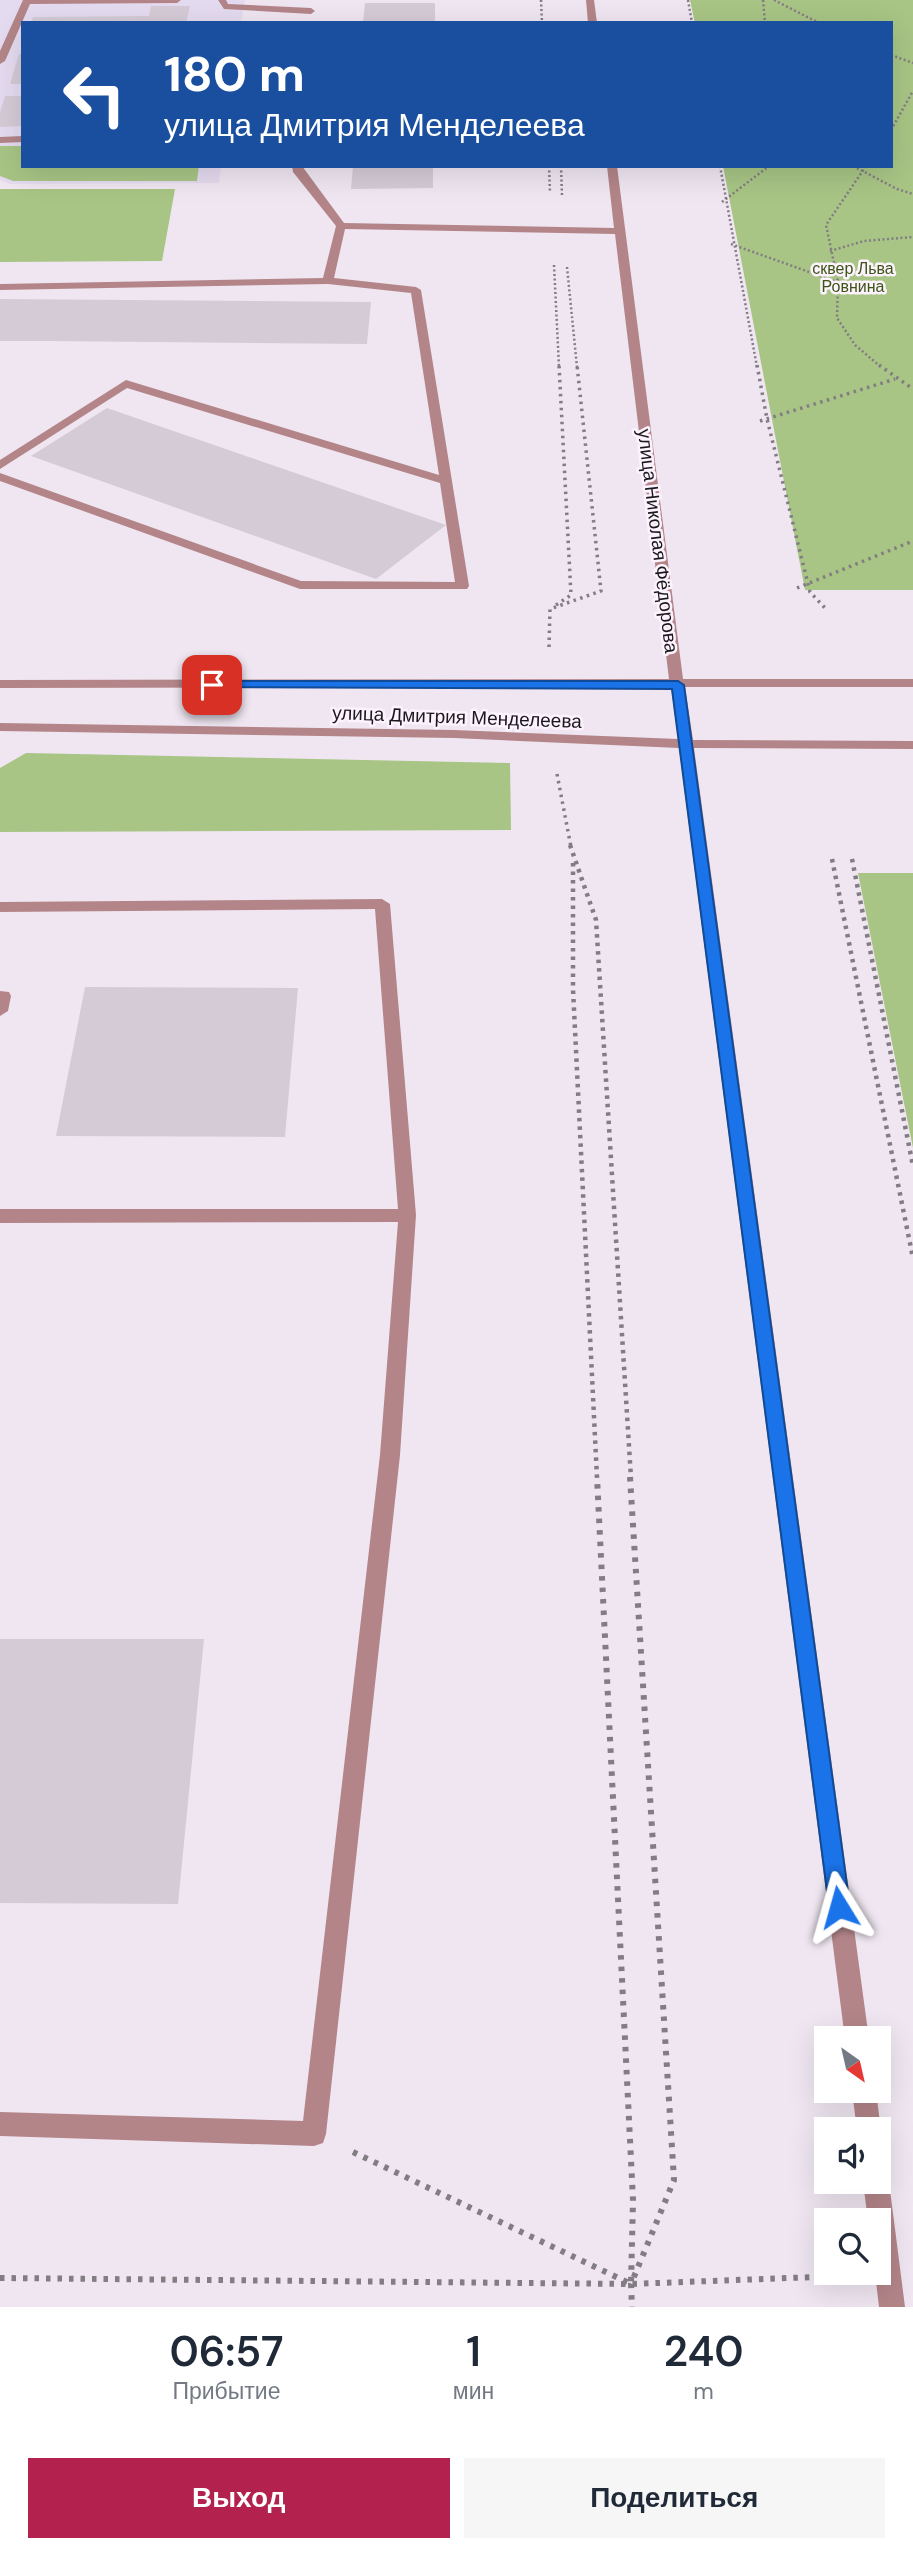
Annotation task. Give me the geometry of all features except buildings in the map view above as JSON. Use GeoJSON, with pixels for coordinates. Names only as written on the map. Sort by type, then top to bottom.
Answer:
{"type":"FeatureCollection","features":[{"type":"Feature","properties":{"kind":"street"},"geometry":{"type":"LineString","coordinates":[[0,61],[27,1],[177,0]]}},
{"type":"Feature","properties":{"kind":"street"},"geometry":{"type":"LineString","coordinates":[[310,21],[312,0]]}},
{"type":"Feature","properties":{"kind":"street"},"geometry":{"type":"LineString","coordinates":[[590,0],[593,21]]}},
{"type":"Feature","properties":{"kind":"street"},"geometry":{"type":"LineString","coordinates":[[223,7],[311,11]]}},
{"type":"Feature","properties":{"kind":"street"},"geometry":{"type":"LineString","coordinates":[[0,139],[21,139]]}},
{"type":"Feature","properties":{"kind":"street"},"geometry":{"type":"LineString","coordinates":[[297,168],[341,226]]}},
{"type":"Feature","properties":{"kind":"street","name":"улица Николая Фёдорова"},"geometry":{"type":"LineString","coordinates":[[612,168],[666,609],[855,2026]]}},
{"type":"Feature","properties":{"kind":"street"},"geometry":{"type":"LineString","coordinates":[[341,226],[620,230]]}},
{"type":"Feature","properties":{"kind":"street"},"geometry":{"type":"LineString","coordinates":[[328,281],[341,226]]}},
{"type":"Feature","properties":{"kind":"street"},"geometry":{"type":"LineString","coordinates":[[0,287],[328,281],[416,290],[462,586],[300,585],[0,477]]}},
{"type":"Feature","properties":{"kind":"street"},"geometry":{"type":"LineString","coordinates":[[0,465],[126,384],[445,481]]}},
{"type":"Feature","properties":{"kind":"street","name":"улица Дмитрия Менделеева"},"geometry":{"type":"LineString","coordinates":[[0,684],[913,683]]}},
{"type":"Feature","properties":{"kind":"street","name":"улица Дмитрия Менделеева"},"geometry":{"type":"LineString","coordinates":[[0,727],[551,738],[686,744],[913,745]]}},
{"type":"Feature","properties":{"kind":"street"},"geometry":{"type":"LineString","coordinates":[[0,907],[382,904],[407,1215],[390,1455],[314,2134],[0,2124]]}},
{"type":"Feature","properties":{"kind":"street"},"geometry":{"type":"LineString","coordinates":[[0,996],[0,1011]]}},
{"type":"Feature","properties":{"kind":"street"},"geometry":{"type":"LineString","coordinates":[[0,1216],[407,1215]]}},
{"type":"Feature","properties":{"kind":"street"},"geometry":{"type":"LineString","coordinates":[[889,2285],[892,2307]]}},
{"type":"Feature","properties":{"kind":"path"},"geometry":{"type":"LineString","coordinates":[[541,0],[542,21]]}},
{"type":"Feature","properties":{"kind":"path"},"geometry":{"type":"LineString","coordinates":[[688,0],[692,21]]}},
{"type":"Feature","properties":{"kind":"path"},"geometry":{"type":"LineString","coordinates":[[763,0],[765,21]]}},
{"type":"Feature","properties":{"kind":"path"},"geometry":{"type":"LineString","coordinates":[[774,0],[815,21]]}},
{"type":"Feature","properties":{"kind":"path"},"geometry":{"type":"LineString","coordinates":[[893,56],[913,64]]}},
{"type":"Feature","properties":{"kind":"path"},"geometry":{"type":"LineString","coordinates":[[893,126],[913,91]]}},
{"type":"Feature","properties":{"kind":"path"},"geometry":{"type":"LineString","coordinates":[[549,168],[601,591],[550,609]]}},
{"type":"Feature","properties":{"kind":"path"},"geometry":{"type":"LineString","coordinates":[[550,609],[571,595],[557,229],[561,168]]}},
{"type":"Feature","properties":{"kind":"path"},"geometry":{"type":"LineString","coordinates":[[720,168],[724,200],[767,419],[810,592],[826,609]]}},
{"type":"Feature","properties":{"kind":"path"},"geometry":{"type":"LineString","coordinates":[[724,200],[766,168]]}},
{"type":"Feature","properties":{"kind":"path"},"geometry":{"type":"LineString","coordinates":[[857,168],[913,194]]}},
{"type":"Feature","properties":{"kind":"path"},"geometry":{"type":"LineString","coordinates":[[864,168],[826,225],[838,282],[836,317],[855,345],[896,379],[913,389]]}},
{"type":"Feature","properties":{"kind":"path"},"geometry":{"type":"LineString","coordinates":[[830,251],[864,241],[913,237]]}},
{"type":"Feature","properties":{"kind":"path"},"geometry":{"type":"LineString","coordinates":[[733,245],[838,282]]}},
{"type":"Feature","properties":{"kind":"path"},"geometry":{"type":"LineString","coordinates":[[760,421],[896,379]]}},
{"type":"Feature","properties":{"kind":"path"},"geometry":{"type":"LineString","coordinates":[[797,588],[913,541]]}},
{"type":"Feature","properties":{"kind":"path"},"geometry":{"type":"LineString","coordinates":[[547,685],[550,609]]}},
{"type":"Feature","properties":{"kind":"path"},"geometry":{"type":"LineString","coordinates":[[551,738],[573,859],[573,989],[633,2200],[632,2307]]}},
{"type":"Feature","properties":{"kind":"path"},"geometry":{"type":"LineString","coordinates":[[573,859],[596,920],[674,2180],[631,2284]]}},
{"type":"Feature","properties":{"kind":"path"},"geometry":{"type":"LineString","coordinates":[[832,859],[913,1258]]}},
{"type":"Feature","properties":{"kind":"path"},"geometry":{"type":"LineString","coordinates":[[852,859],[913,1166]]}},
{"type":"Feature","properties":{"kind":"path"},"geometry":{"type":"LineString","coordinates":[[314,2134],[631,2284]]}},
{"type":"Feature","properties":{"kind":"path"},"geometry":{"type":"LineString","coordinates":[[0,2278],[631,2284],[814,2277]]}},
{"type":"Feature","properties":{"kind":"shaded area"},"geometry":{"type":"Polygon","coordinates":[[[0,0],[245,0],[241,21],[21,21],[21,168],[221,168],[219,183],[10,184],[0,180],[0,0]]]}},
{"type":"Feature","properties":{"kind":"green space","name":"сквер Льва Ровнина"},"geometry":{"type":"Polygon","coordinates":[[[690,0],[913,0],[913,590],[805,590],[723,168],[893,168],[893,21],[695,21],[690,0]]]}},
{"type":"Feature","properties":{"kind":"green space"},"geometry":{"type":"Polygon","coordinates":[[[0,146],[21,146],[21,168],[199,168],[197,181],[13,181],[0,176],[0,146]]]}},
{"type":"Feature","properties":{"kind":"green space"},"geometry":{"type":"Polygon","coordinates":[[[0,189],[175,189],[162,261],[0,262],[0,189]]]}},
{"type":"Feature","properties":{"kind":"green space"},"geometry":{"type":"Polygon","coordinates":[[[26,753],[510,763],[511,830],[0,832],[0,768],[26,753]]]}},
{"type":"Feature","properties":{"kind":"green space"},"geometry":{"type":"Polygon","coordinates":[[[858,873],[913,873],[913,1148],[858,873]]]}},
{"type":"Feature","properties":{"kind":"route"},"geometry":{"type":"LineString","coordinates":[[212,685],[678,685],[839,1907]]}}]}
